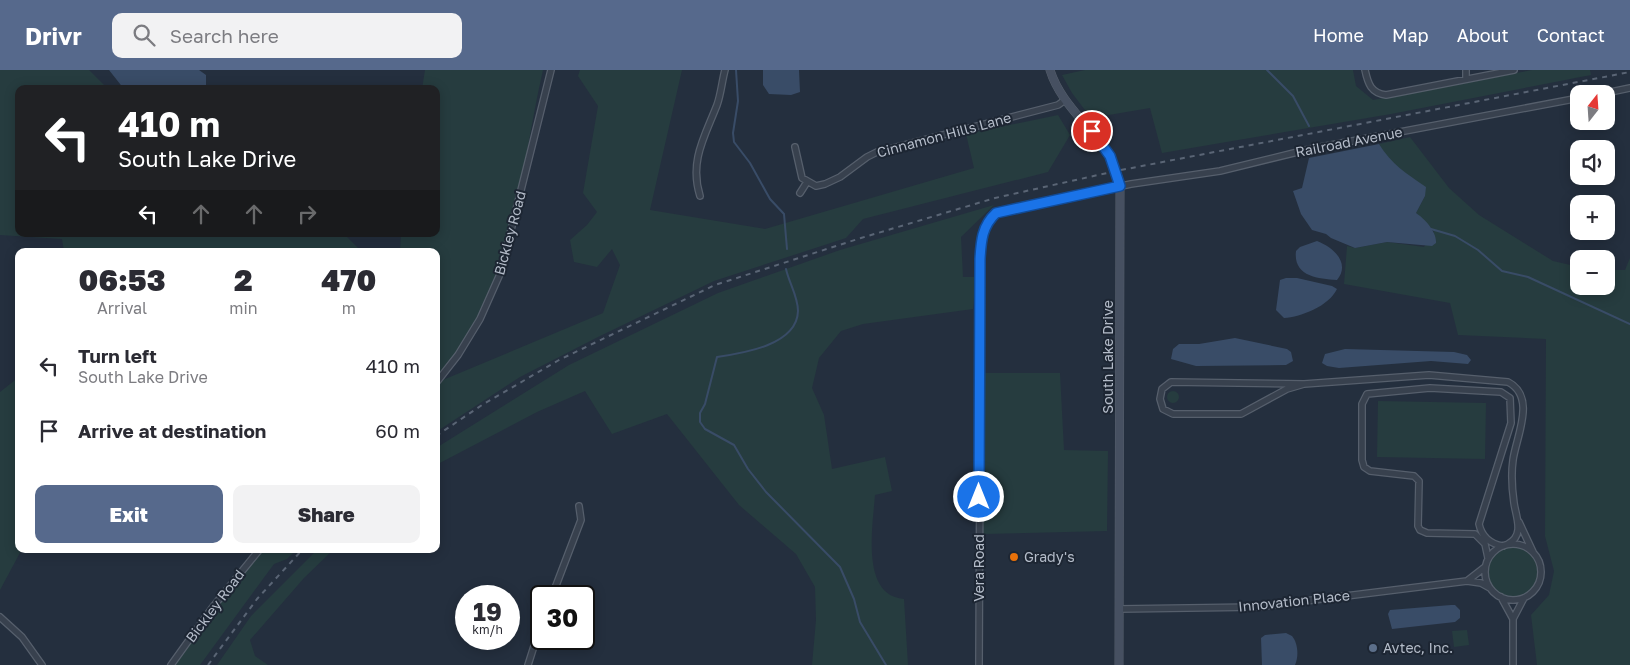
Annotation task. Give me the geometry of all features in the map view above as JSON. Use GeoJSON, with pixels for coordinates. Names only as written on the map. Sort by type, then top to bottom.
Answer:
{"type":"FeatureCollection","features":[{"type":"Feature","properties":{"kind":"main road","name":"South Lake Drive"},"geometry":{"type":"LineString","coordinates":[[1050,70],[1066,100],[1106,148],[1114,165],[1120,186],[1119,665]]}},
{"type":"Feature","properties":{"kind":"street","name":"Bickley Road"},"geometry":{"type":"LineString","coordinates":[[440,378],[468,340],[497,282],[509,244],[551,70]]}},
{"type":"Feature","properties":{"kind":"street"},"geometry":{"type":"LineString","coordinates":[[700,196],[696,174],[699,157],[704,132],[717,104],[724,70]]}},
{"type":"Feature","properties":{"kind":"street"},"geometry":{"type":"LineString","coordinates":[[1365,70],[1369,85],[1374,92],[1386,95],[1514,70]]}},
{"type":"Feature","properties":{"kind":"street"},"geometry":{"type":"LineString","coordinates":[[1466,70],[1466,80]]}},
{"type":"Feature","properties":{"kind":"street"},"geometry":{"type":"LineString","coordinates":[[1615,91],[1630,88]]}},
{"type":"Feature","properties":{"kind":"street","name":"Cinnamon Hills Lane"},"geometry":{"type":"LineString","coordinates":[[807,182],[816,186],[825,184],[840,177],[877,152],[1058,105],[1066,100]]}},
{"type":"Feature","properties":{"kind":"street","name":"Railroad Avenue"},"geometry":{"type":"LineString","coordinates":[[1120,186],[1220,171],[1310,148],[1570,100]]}},
{"type":"Feature","properties":{"kind":"street"},"geometry":{"type":"LineString","coordinates":[[795,147],[799,172],[807,182],[800,193]]}},
{"type":"Feature","properties":{"kind":"street","name":"Vera Road"},"geometry":{"type":"LineString","coordinates":[[979,665],[981,241],[987,223],[996,213],[1120,186]]}},
{"type":"Feature","properties":{"kind":"street"},"geometry":{"type":"LineString","coordinates":[[1304,384],[1286,389],[1249,411],[1238,415],[1174,414],[1163,409],[1160,399],[1162,389],[1171,382],[1304,384],[1429,375],[1502,380],[1512,384],[1520,394],[1523,404],[1522,422],[1512,467],[1512,492],[1518,519],[1540,570],[1540,578],[1531,593],[1524,598],[1516,600],[1500,597]]}},
{"type":"Feature","properties":{"kind":"street"},"geometry":{"type":"LineString","coordinates":[[1467,581],[1478,575],[1485,566],[1488,558],[1485,544],[1475,534],[1427,533],[1420,530],[1418,526],[1419,481],[1414,476],[1373,472],[1364,467],[1362,453],[1362,404],[1367,394],[1430,388],[1501,392],[1510,398],[1511,423],[1479,524],[1481,532],[1488,540],[1527,548],[1534,554]]}},
{"type":"Feature","properties":{"kind":"street"},"geometry":{"type":"LineString","coordinates":[[556,585],[581,520],[579,506]]}},
{"type":"Feature","properties":{"kind":"street"},"geometry":{"type":"LineString","coordinates":[[1488,558],[1514,541],[1518,534],[1518,519]]}},
{"type":"Feature","properties":{"kind":"street","name":"Bickley Road"},"geometry":{"type":"LineString","coordinates":[[171,665],[212,608],[257,553]]}},
{"type":"Feature","properties":{"kind":"street"},"geometry":{"type":"LineString","coordinates":[[1485,566],[1485,574],[1490,588],[1500,597],[1513,620]]}},
{"type":"Feature","properties":{"kind":"street","name":"Innovation Place"},"geometry":{"type":"LineString","coordinates":[[1119,609],[1257,607],[1467,581],[1482,583],[1490,588]]}},
{"type":"Feature","properties":{"kind":"street"},"geometry":{"type":"LineString","coordinates":[[1513,665],[1513,620],[1524,598]]}},
{"type":"Feature","properties":{"kind":"street"},"geometry":{"type":"LineString","coordinates":[[0,617],[22,637],[42,665]]}},
{"type":"Feature","properties":{"kind":"street"},"geometry":{"type":"LineString","coordinates":[[528,665],[533,650]]}},
{"type":"Feature","properties":{"kind":"green space"},"geometry":{"type":"Polygon","coordinates":[[[0,70],[89,70],[104,85],[15,85],[15,236],[0,235],[0,70]]]}},
{"type":"Feature","properties":{"kind":"green space"},"geometry":{"type":"Polygon","coordinates":[[[425,70],[543,70],[519,196],[504,259],[494,289],[477,326],[440,379],[440,248],[400,248],[401,237],[440,237],[440,85],[423,85],[425,70]]]}},
{"type":"Feature","properties":{"kind":"green space"},"geometry":{"type":"Polygon","coordinates":[[[580,70],[682,70],[650,210],[765,229],[974,168],[966,134],[1058,115],[1070,135],[1048,172],[863,219],[846,238],[714,281],[520,377],[440,429],[440,381],[603,313],[620,265],[612,249],[597,267],[574,262],[570,240],[587,225],[597,212],[583,193],[598,106],[578,76],[580,70]]]}},
{"type":"Feature","properties":{"kind":"green space"},"geometry":{"type":"Polygon","coordinates":[[[1085,70],[1353,70],[1356,86],[1373,100],[1532,70],[1590,70],[1591,75],[1391,114],[1162,153],[1150,108],[1091,118],[1072,93],[1062,75],[1085,70]]]}},
{"type":"Feature","properties":{"kind":"green space"},"geometry":{"type":"Polygon","coordinates":[[[1410,137],[1449,188],[1479,215],[1553,261],[1570,265],[1570,295],[1615,295],[1615,270],[1625,270],[1630,258],[1630,665],[1537,665],[1531,615],[1549,595],[1554,571],[1545,536],[1546,339],[1458,335],[1450,303],[1344,284],[1347,246],[1355,248],[1387,242],[1424,247],[1434,232],[1416,213],[1425,196],[1417,181],[1404,173],[1387,158],[1379,144],[1410,137]]]}},
{"type":"Feature","properties":{"kind":"green space"},"geometry":{"type":"Polygon","coordinates":[[[994,205],[961,237],[963,277],[976,277],[973,309],[863,324],[841,331],[819,358],[812,388],[824,415],[832,469],[885,457],[892,491],[875,495],[872,523],[872,557],[875,573],[881,586],[890,595],[904,599],[908,665],[812,665],[816,620],[815,587],[796,554],[739,505],[667,414],[612,434],[585,391],[537,412],[440,463],[440,446],[569,365],[718,293],[840,250],[994,205]]]}},
{"type":"Feature","properties":{"kind":"green space"},"geometry":{"type":"Polygon","coordinates":[[[31,237],[347,237],[358,248],[64,248],[62,239],[31,237]]]}},
{"type":"Feature","properties":{"kind":"green space"},"geometry":{"type":"Polygon","coordinates":[[[985,373],[1060,373],[1064,450],[1108,451],[1107,531],[982,534],[985,373]]]}},
{"type":"Feature","properties":{"kind":"green space"},"geometry":{"type":"Polygon","coordinates":[[[15,380],[15,553],[20,553],[0,590],[0,392],[15,380]]]}},
{"type":"Feature","properties":{"kind":"green space"},"geometry":{"type":"Polygon","coordinates":[[[1171,391],[1175,391],[1179,397],[1175,403],[1171,403],[1167,399],[1167,395],[1171,391]]]}},
{"type":"Feature","properties":{"kind":"green space"},"geometry":{"type":"Polygon","coordinates":[[[1378,401],[1486,403],[1485,459],[1377,457],[1378,401]]]}},
{"type":"Feature","properties":{"kind":"green space"},"geometry":{"type":"Polygon","coordinates":[[[1513,547],[1531,554],[1538,572],[1531,590],[1513,597],[1495,590],[1488,572],[1495,554],[1513,547]]]}},
{"type":"Feature","properties":{"kind":"green space"},"geometry":{"type":"Polygon","coordinates":[[[257,553],[293,553],[287,559],[274,564],[200,665],[171,665],[257,553]]]}},
{"type":"Feature","properties":{"kind":"green space"},"geometry":{"type":"Polygon","coordinates":[[[314,553],[330,553],[304,578],[250,640],[255,656],[268,665],[217,665],[251,616],[314,553]]]}},
{"type":"Feature","properties":{"kind":"green space"},"geometry":{"type":"Polygon","coordinates":[[[1467,630],[1469,645],[1454,647],[1452,631],[1467,630]]]}},
{"type":"Feature","properties":{"kind":"water"},"geometry":{"type":"Polygon","coordinates":[[[109,70],[199,70],[206,75],[206,85],[121,85],[109,70]]]}},
{"type":"Feature","properties":{"kind":"water"},"geometry":{"type":"Polygon","coordinates":[[[763,70],[799,70],[800,92],[791,95],[769,94],[763,85],[763,70]]]}},
{"type":"Feature","properties":{"kind":"water"},"geometry":{"type":"Polygon","coordinates":[[[1379,144],[1394,163],[1426,187],[1425,196],[1416,213],[1427,222],[1435,235],[1436,243],[1432,246],[1387,242],[1355,248],[1326,234],[1312,230],[1301,214],[1293,191],[1302,188],[1309,158],[1379,144]]]}},
{"type":"Feature","properties":{"kind":"water"},"geometry":{"type":"Polygon","coordinates":[[[1317,241],[1329,247],[1338,256],[1342,268],[1337,280],[1314,277],[1302,271],[1298,266],[1296,251],[1300,247],[1317,241]]]}},
{"type":"Feature","properties":{"kind":"water"},"geometry":{"type":"Polygon","coordinates":[[[1297,278],[1332,286],[1337,289],[1328,301],[1314,310],[1284,318],[1276,310],[1280,280],[1297,278]]]}},
{"type":"Feature","properties":{"kind":"water"},"geometry":{"type":"Polygon","coordinates":[[[1235,338],[1287,349],[1291,352],[1293,361],[1286,365],[1196,366],[1171,359],[1173,349],[1179,344],[1199,344],[1235,338]]]}},
{"type":"Feature","properties":{"kind":"water"},"geometry":{"type":"Polygon","coordinates":[[[1345,349],[1454,352],[1467,355],[1471,360],[1468,364],[1431,361],[1339,368],[1322,363],[1325,354],[1345,349]]]}},
{"type":"Feature","properties":{"kind":"water"},"geometry":{"type":"Polygon","coordinates":[[[1455,605],[1460,610],[1460,618],[1455,622],[1392,629],[1388,614],[1390,610],[1455,605]]]}},
{"type":"Feature","properties":{"kind":"water"},"geometry":{"type":"Polygon","coordinates":[[[1286,633],[1292,636],[1297,646],[1295,665],[1262,665],[1261,638],[1265,635],[1286,633]]]}},
{"type":"Feature","properties":{"kind":"waterway"},"geometry":{"type":"LineString","coordinates":[[736,70],[738,101],[733,133],[734,142],[750,163],[770,199],[784,214],[787,249]]}},
{"type":"Feature","properties":{"kind":"waterway"},"geometry":{"type":"LineString","coordinates":[[1267,70],[1293,96],[1309,126]]}},
{"type":"Feature","properties":{"kind":"waterway"},"geometry":{"type":"LineString","coordinates":[[1431,229],[1455,236],[1478,250],[1502,271],[1528,277],[1630,324]]}},
{"type":"Feature","properties":{"kind":"waterway"},"geometry":{"type":"LineString","coordinates":[[786,269],[798,305],[795,323],[789,332],[767,345],[754,350],[717,357],[705,404],[700,413],[700,422],[705,429],[734,445],[748,469],[766,492],[840,567],[854,599],[860,622],[886,665]]}},
{"type":"Feature","properties":{"kind":"railway"},"geometry":{"type":"LineString","coordinates":[[440,433],[482,405],[559,360],[715,285],[861,238],[995,198],[1116,171],[1630,72]]}},
{"type":"Feature","properties":{"kind":"railway"},"geometry":{"type":"LineString","coordinates":[[208,665],[257,599],[299,553]]}},
{"type":"Feature","properties":{"kind":"place","name":"Grady's"},"geometry":{"type":"Point","coordinates":[1014,557]}},
{"type":"Feature","properties":{"kind":"place","name":"Avtec, Inc."},"geometry":{"type":"Point","coordinates":[1373,648]}},
{"type":"Feature","properties":{"kind":"route"},"geometry":{"type":"LineString","coordinates":[[979,497],[980,259],[984,230],[991,218],[996,213],[1002,211],[1120,186],[1110,156],[1092,131]]}}]}
